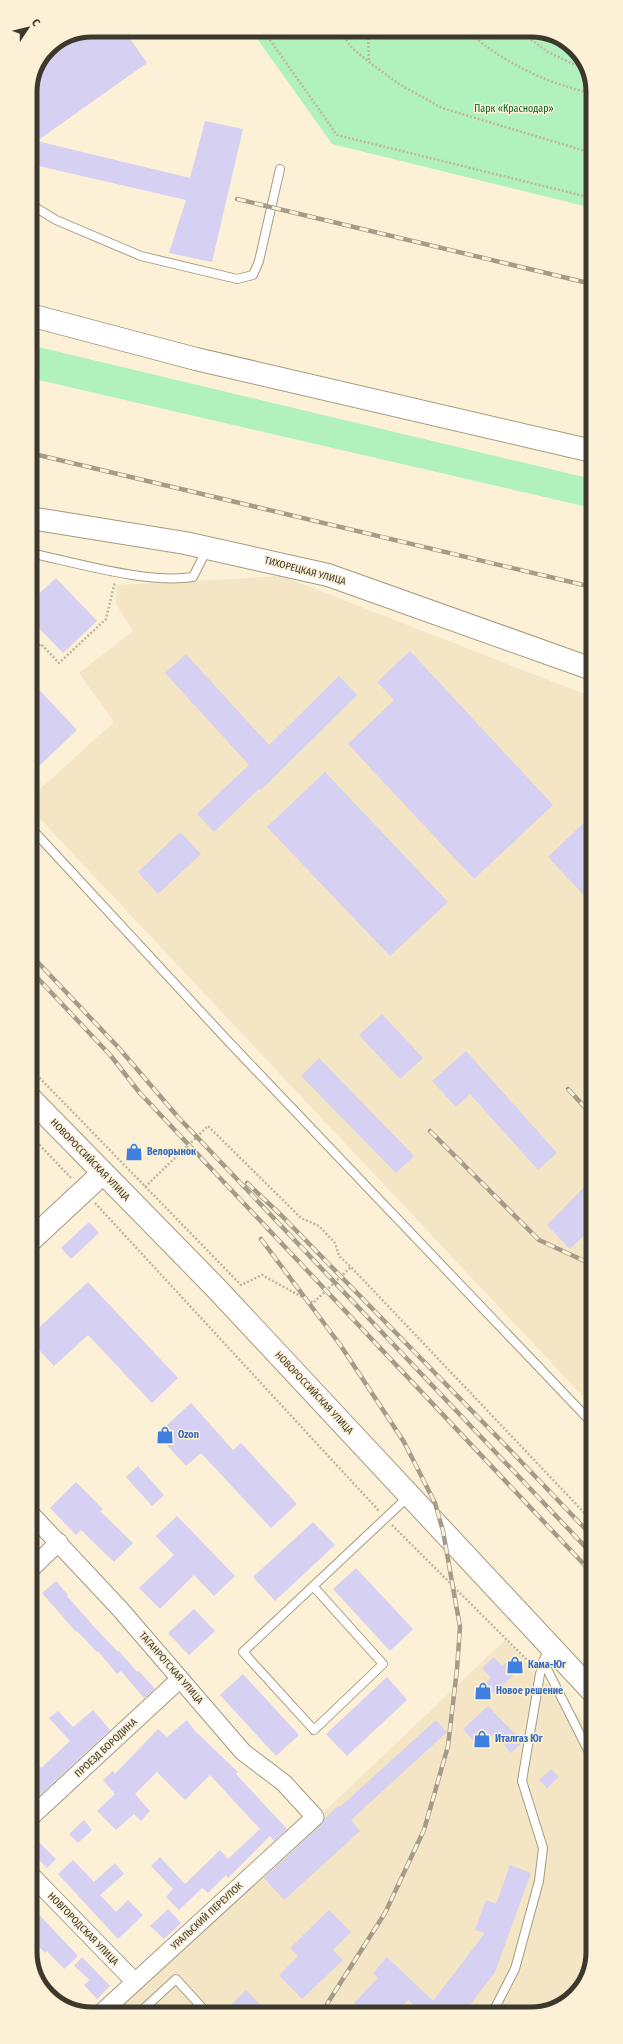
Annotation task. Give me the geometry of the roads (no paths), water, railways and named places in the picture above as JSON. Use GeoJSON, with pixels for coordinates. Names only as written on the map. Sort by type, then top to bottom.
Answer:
{"type":"FeatureCollection","features":[{"type":"Feature","properties":{"kind":"street"},"geometry":{"type":"LineString","coordinates":[[37,317],[196,359],[586,450]]}},
{"type":"Feature","properties":{"kind":"street","name":"ТИХОРЕЦКАЯ УЛИЦА"},"geometry":{"type":"LineString","coordinates":[[37,519],[208,548],[328,575],[586,667]]}},
{"type":"Feature","properties":{"kind":"street","name":"НОВОРОССИЙСКАЯ УЛИЦА"},"geometry":{"type":"LineString","coordinates":[[37,1105],[216,1288],[410,1496],[546,1653],[586,1686]]}},
{"type":"Feature","properties":{"kind":"street"},"geometry":{"type":"LineString","coordinates":[[37,1234],[103,1173]]}},
{"type":"Feature","properties":{"kind":"street","name":"ТАГАНРОГСКАЯ УЛИЦА"},"geometry":{"type":"LineString","coordinates":[[37,1520],[120,1609],[243,1752],[284,1783],[315,1817]]}},
{"type":"Feature","properties":{"kind":"street"},"geometry":{"type":"LineString","coordinates":[[37,1563],[59,1542]]}},
{"type":"Feature","properties":{"kind":"street","name":"ПРОЕЗД БОРОДИНА"},"geometry":{"type":"LineString","coordinates":[[37,1811],[180,1680]]}},
{"type":"Feature","properties":{"kind":"street","name":"УРАЛЬСКИЙ ПЕРЕУЛОК"},"geometry":{"type":"LineString","coordinates":[[108,2007],[315,1817]]}},
{"type":"Feature","properties":{"kind":"street","name":"НОВГОРОДСКАЯ УЛИЦА"},"geometry":{"type":"LineString","coordinates":[[37,1881],[135,1982]]}},
{"type":"Feature","properties":{"kind":"lane"},"geometry":{"type":"LineString","coordinates":[[37,208],[56,220],[141,256],[237,279],[253,275],[259,261],[280,169]]}},
{"type":"Feature","properties":{"kind":"lane"},"geometry":{"type":"LineString","coordinates":[[37,555],[117,572],[165,579],[193,577],[208,548]]}},
{"type":"Feature","properties":{"kind":"lane"},"geometry":{"type":"LineString","coordinates":[[37,835],[234,1046],[586,1417]]}},
{"type":"Feature","properties":{"kind":"lane"},"geometry":{"type":"LineString","coordinates":[[313,1586],[383,1664],[314,1730],[243,1652],[313,1586],[410,1496]]}},
{"type":"Feature","properties":{"kind":"lane"},"geometry":{"type":"LineString","coordinates":[[495,2007],[515,1968],[540,1881],[543,1848],[522,1781],[540,1674],[546,1653]]}},
{"type":"Feature","properties":{"kind":"lane"},"geometry":{"type":"LineString","coordinates":[[546,1653],[586,1744]]}},
{"type":"Feature","properties":{"kind":"lane"},"geometry":{"type":"LineString","coordinates":[[146,2007],[176,1979],[202,2007]]}},
{"type":"Feature","properties":{"kind":"railway"},"geometry":{"type":"LineString","coordinates":[[237,199],[586,283]]}},
{"type":"Feature","properties":{"kind":"railway"},"geometry":{"type":"LineString","coordinates":[[37,455],[586,586]]}},
{"type":"Feature","properties":{"kind":"railway"},"geometry":{"type":"LineString","coordinates":[[37,961],[118,1047],[178,1117],[586,1548]]}},
{"type":"Feature","properties":{"kind":"railway"},"geometry":{"type":"LineString","coordinates":[[37,977],[111,1056],[139,1092],[586,1567]]}},
{"type":"Feature","properties":{"kind":"railway"},"geometry":{"type":"LineString","coordinates":[[568,1089],[586,1108]]}},
{"type":"Feature","properties":{"kind":"railway"},"geometry":{"type":"LineString","coordinates":[[430,1131],[539,1240],[586,1262]]}},
{"type":"Feature","properties":{"kind":"railway"},"geometry":{"type":"LineString","coordinates":[[247,1183],[282,1216],[586,1530]]}},
{"type":"Feature","properties":{"kind":"railway"},"geometry":{"type":"LineString","coordinates":[[261,1239],[341,1346],[404,1442],[435,1503],[443,1531],[460,1627],[457,1669],[448,1746],[424,1830],[385,1913],[327,2004]]}},
{"type":"Feature","properties":{"kind":"place","name":"Велорынок"},"geometry":{"type":"Point","coordinates":[134,1152]}},
{"type":"Feature","properties":{"kind":"place","name":"Ozon"},"geometry":{"type":"Point","coordinates":[165,1435]}},
{"type":"Feature","properties":{"kind":"place","name":"Кама-Юг"},"geometry":{"type":"Point","coordinates":[515,1665]}},
{"type":"Feature","properties":{"kind":"place","name":"Новое решение"},"geometry":{"type":"Point","coordinates":[483,1691]}},
{"type":"Feature","properties":{"kind":"place","name":"Италгаз Юг"},"geometry":{"type":"Point","coordinates":[482,1739]}},
{"type":"Feature","properties":{"kind":"park label","name":"Парк «Краснодар»"},"geometry":{"type":"Point","coordinates":[514,109]}}]}
